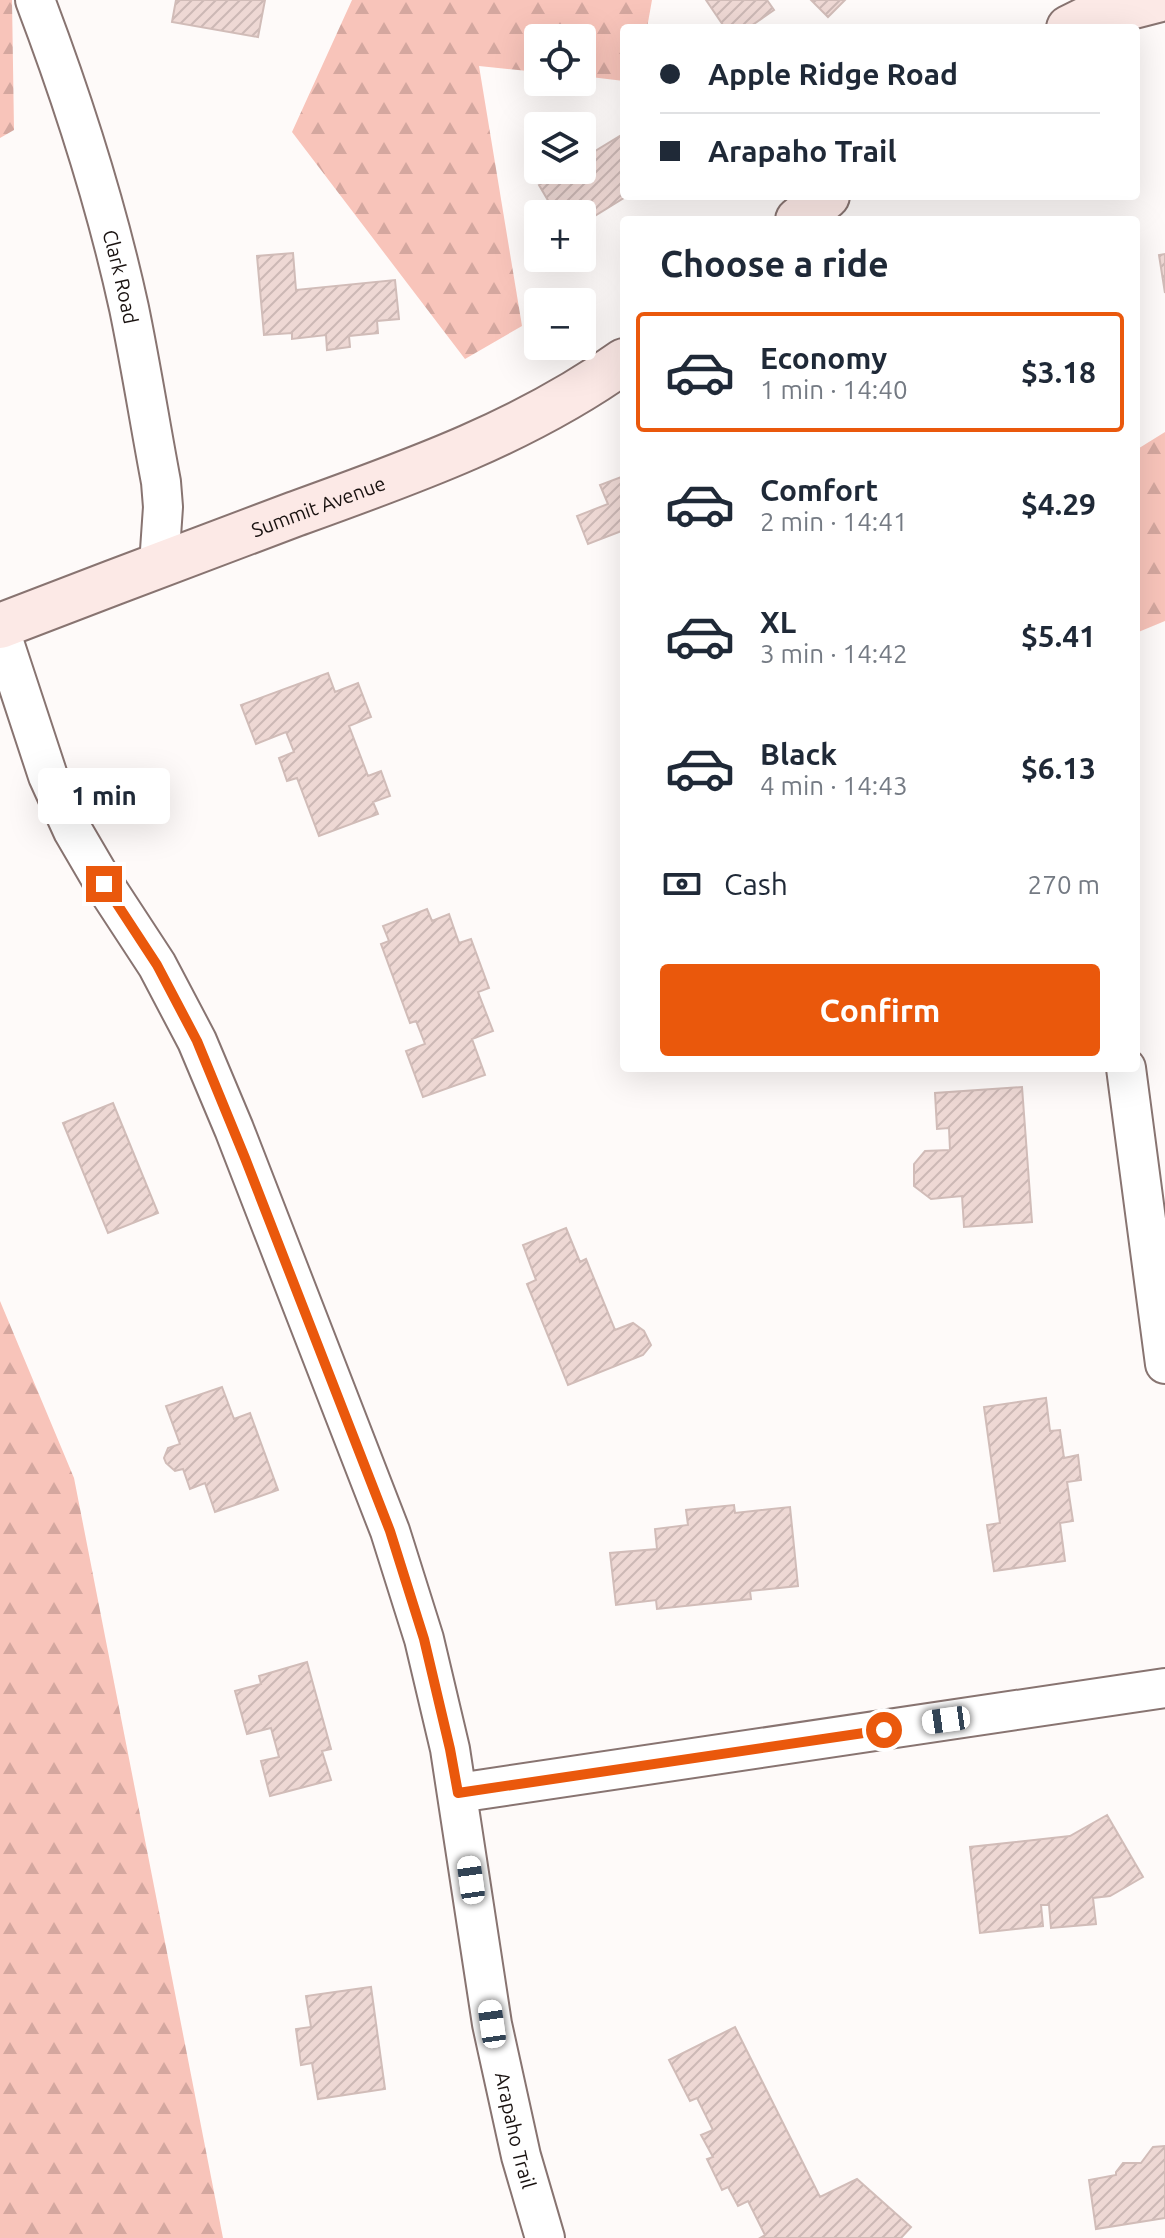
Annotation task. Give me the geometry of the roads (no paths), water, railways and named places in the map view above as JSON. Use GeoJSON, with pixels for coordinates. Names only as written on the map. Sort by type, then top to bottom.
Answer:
{"type":"FeatureCollection","features":[{"type":"Feature","properties":{"kind":"street","name":"Clark Road"},"geometry":{"type":"LineString","coordinates":[[35,0],[62,69],[94,171],[129,308],[161,482],[163,507],[159,565]]}},
{"type":"Feature","properties":{"kind":"street"},"geometry":{"type":"LineString","coordinates":[[1077,24],[1091,17],[1157,0]]}},
{"type":"Feature","properties":{"kind":"street"},"geometry":{"type":"LineString","coordinates":[[803,216],[822,200]]}},
{"type":"Feature","properties":{"kind":"street","name":"Summit Avenue"},"geometry":{"type":"LineString","coordinates":[[0,628],[423,467],[524,421],[588,387],[620,364]]}},
{"type":"Feature","properties":{"kind":"street","name":"Arapaho Trail"},"geometry":{"type":"LineString","coordinates":[[0,628],[48,776],[73,831],[157,965],[197,1041],[390,1531],[424,1639],[450,1749],[492,2024],[521,2156],[545,2238]]}},
{"type":"Feature","properties":{"kind":"street"},"geometry":{"type":"LineString","coordinates":[[1127,1072],[1165,1364]]}},
{"type":"Feature","properties":{"kind":"street"},"geometry":{"type":"LineString","coordinates":[[458,1793],[1165,1688]]}}]}
